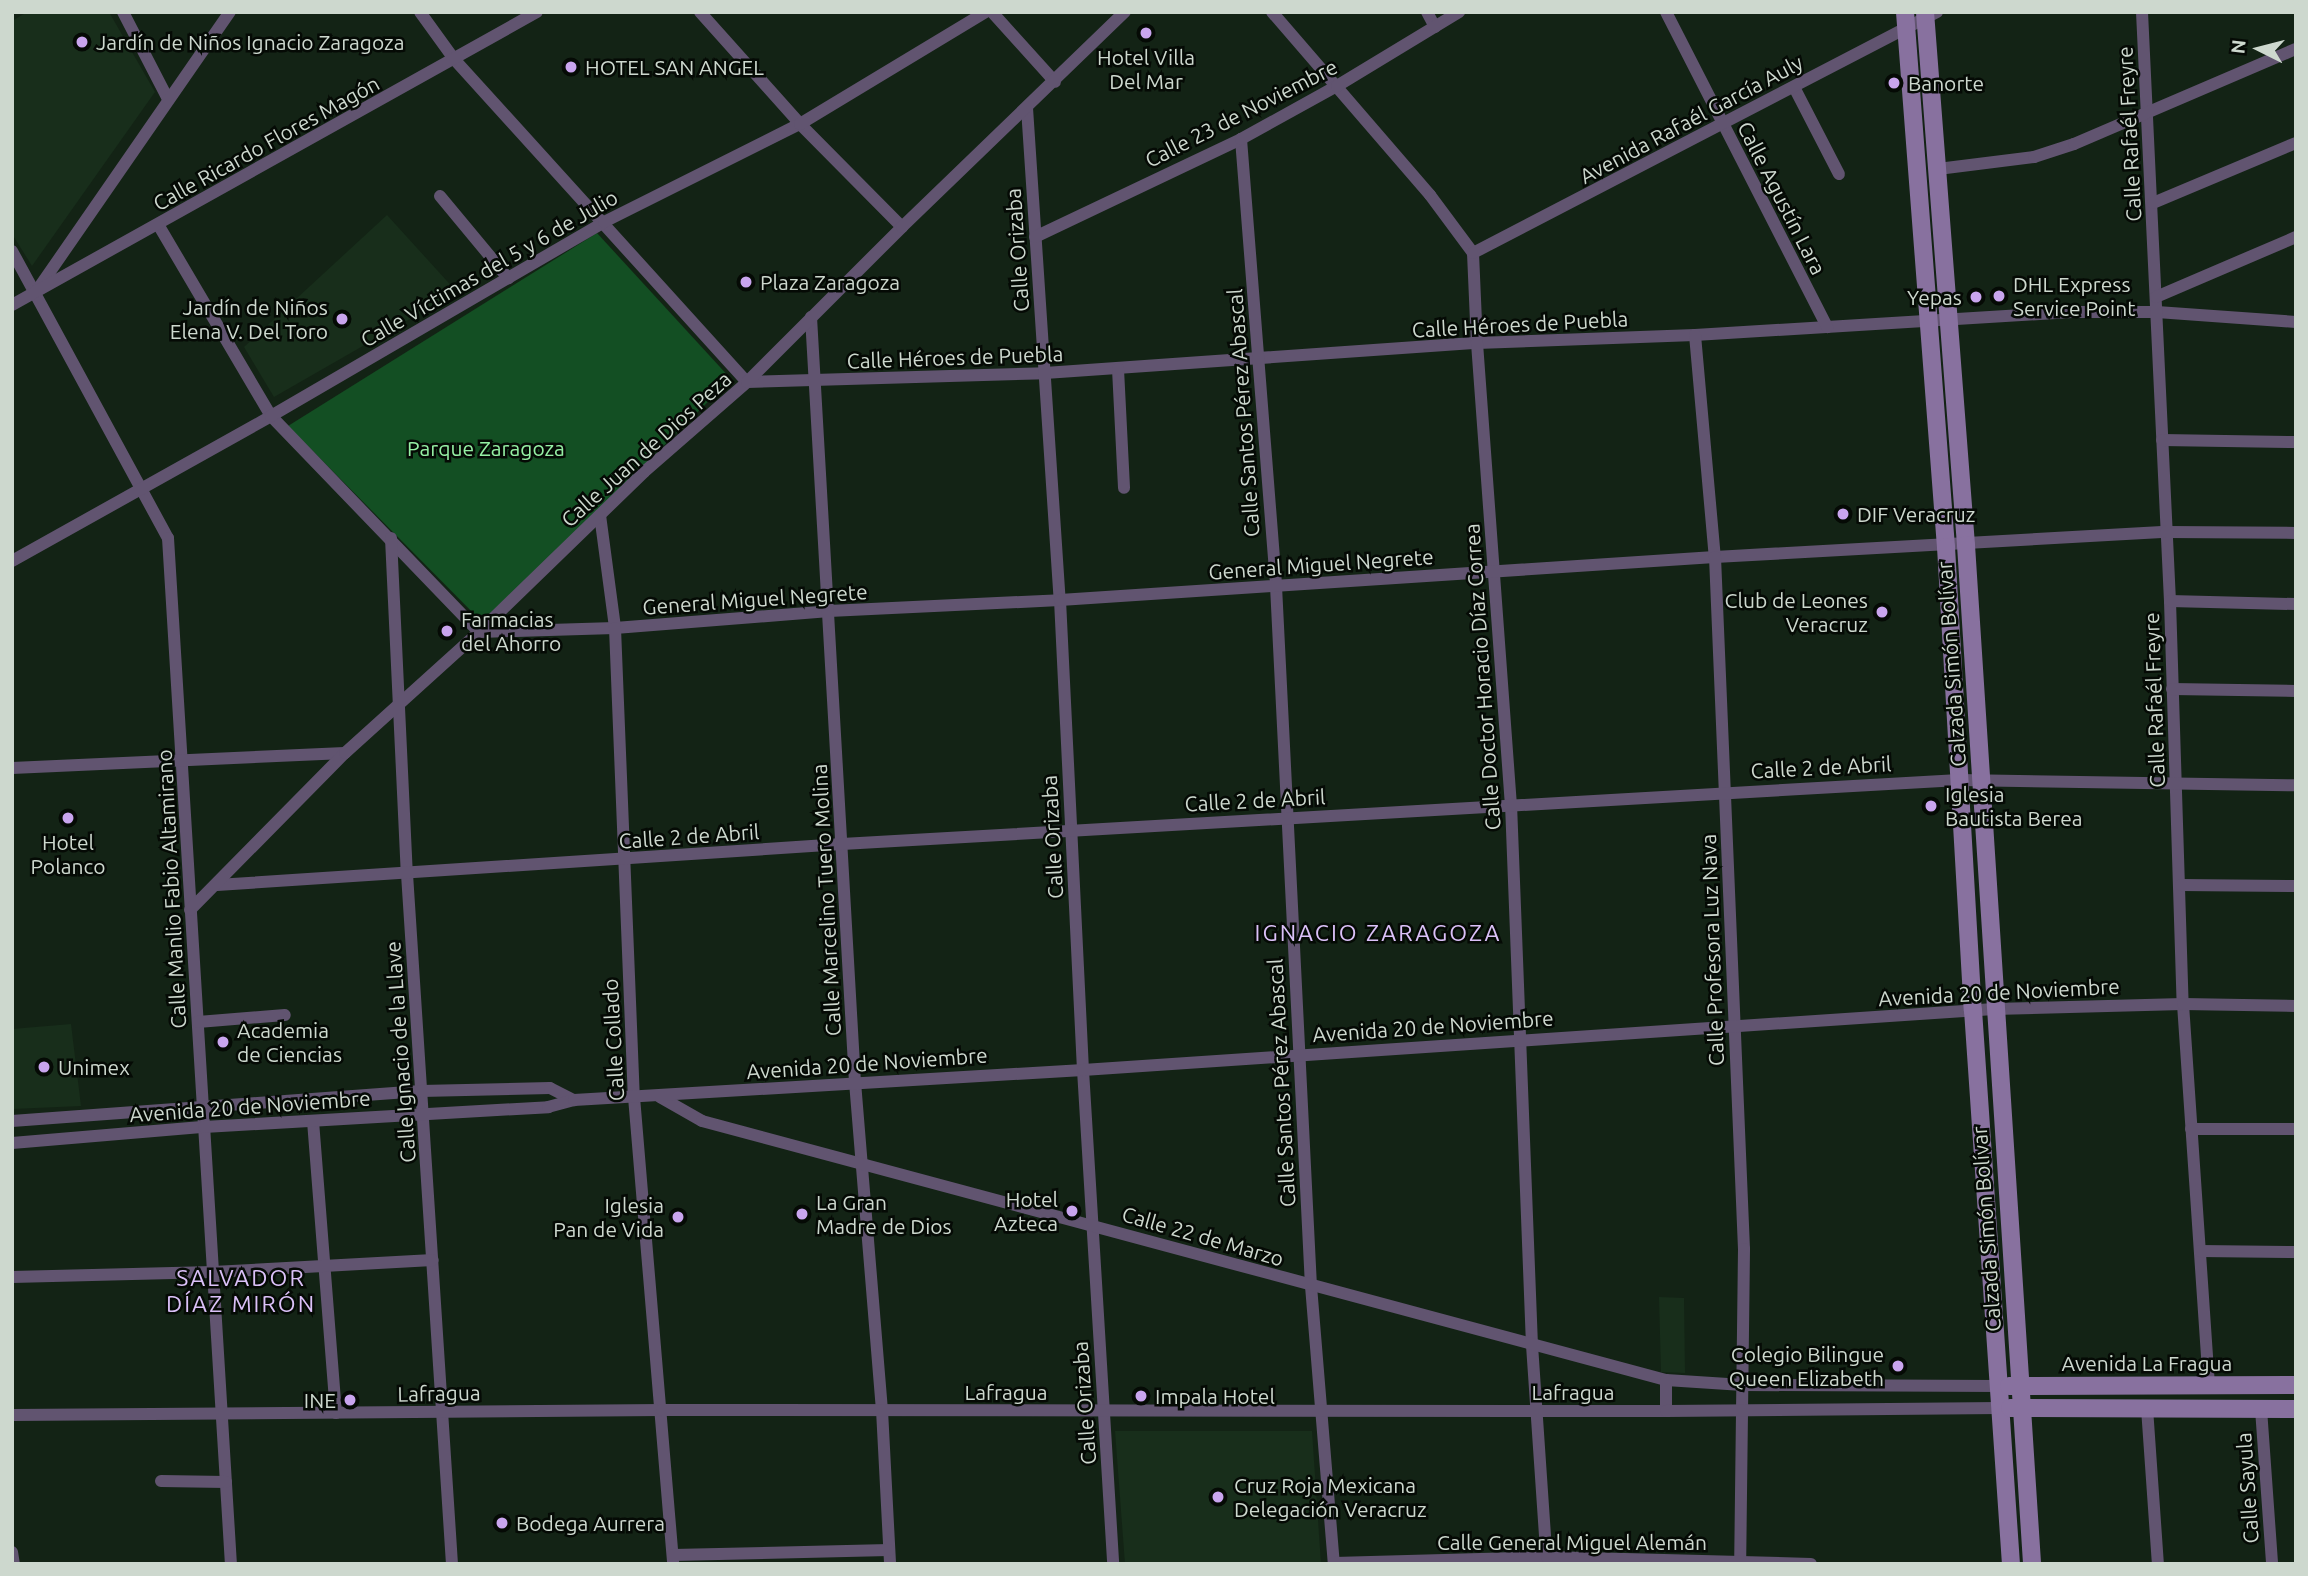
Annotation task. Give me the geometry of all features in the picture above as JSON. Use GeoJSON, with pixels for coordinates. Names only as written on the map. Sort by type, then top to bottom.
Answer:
{"type":"FeatureCollection","features":[{"type":"Feature","properties":{"kind":"main road","name":"Calzada Simón Bolívar"},"geometry":{"type":"LineString","coordinates":[[1929,14],[1948,319],[1982,779],[1994,1009],[2032,1564]]}},
{"type":"Feature","properties":{"kind":"main road","name":"Calzada Simón Bolívar"},"geometry":{"type":"LineString","coordinates":[[1905,19],[1946,547],[1973,1010],[2011,1564]]}},
{"type":"Feature","properties":{"kind":"main road","name":"Avenida La Fragua"},"geometry":{"type":"LineString","coordinates":[[1999,1386],[2296,1385]]}},
{"type":"Feature","properties":{"kind":"main road"},"geometry":{"type":"LineString","coordinates":[[2000,1408],[2296,1409]]}},
{"type":"Feature","properties":{"kind":"street"},"geometry":{"type":"LineString","coordinates":[[123,12],[168,99]]}},
{"type":"Feature","properties":{"kind":"street"},"geometry":{"type":"LineString","coordinates":[[36,292],[230,12]]}},
{"type":"Feature","properties":{"kind":"street"},"geometry":{"type":"LineString","coordinates":[[420,12],[454,59],[747,382]]}},
{"type":"Feature","properties":{"kind":"street","name":"Calle Ricardo Flores Magón"},"geometry":{"type":"LineString","coordinates":[[12,305],[159,226],[537,12]]}},
{"type":"Feature","properties":{"kind":"street"},"geometry":{"type":"LineString","coordinates":[[700,12],[800,124],[902,227]]}},
{"type":"Feature","properties":{"kind":"street","name":"Calle Víctimas del 5 y 6 de Julio"},"geometry":{"type":"LineString","coordinates":[[12,561],[271,416],[604,222],[800,124],[986,12]]}},
{"type":"Feature","properties":{"kind":"street"},"geometry":{"type":"LineString","coordinates":[[992,12],[1055,82]]}},
{"type":"Feature","properties":{"kind":"street","name":"Calle Juan de Dios Peza"},"geometry":{"type":"LineString","coordinates":[[190,910],[345,753],[747,382],[902,227],[1125,12]]}},
{"type":"Feature","properties":{"kind":"street"},"geometry":{"type":"LineString","coordinates":[[1272,12],[1430,195],[1473,253]]}},
{"type":"Feature","properties":{"kind":"street"},"geometry":{"type":"LineString","coordinates":[[1427,12],[1435,27]]}},
{"type":"Feature","properties":{"kind":"street","name":"Calle 23 de Noviembre"},"geometry":{"type":"LineString","coordinates":[[1035,237],[1241,139],[1337,86],[1460,12]]}},
{"type":"Feature","properties":{"kind":"street","name":"Calle Agustín Lara"},"geometry":{"type":"LineString","coordinates":[[1666,12],[1827,327]]}},
{"type":"Feature","properties":{"kind":"street"},"geometry":{"type":"LineString","coordinates":[[2142,15],[2155,12]]}},
{"type":"Feature","properties":{"kind":"street","name":"Avenida Rafaél García Auly"},"geometry":{"type":"LineString","coordinates":[[1473,253],[1794,87],[1905,19],[1929,14]]}},
{"type":"Feature","properties":{"kind":"street","name":"Calle Rafaél Freyre"},"geometry":{"type":"LineString","coordinates":[[2142,15],[2170,601],[2183,1004],[2209,1386]]}},
{"type":"Feature","properties":{"kind":"street"},"geometry":{"type":"LineString","coordinates":[[1938,169],[2034,157],[2074,144],[2296,49]]}},
{"type":"Feature","properties":{"kind":"street"},"geometry":{"type":"LineString","coordinates":[[1794,87],[1839,174]]}},
{"type":"Feature","properties":{"kind":"street","name":"Calle Orizaba"},"geometry":{"type":"LineString","coordinates":[[1027,108],[1060,600],[1083,1070],[1113,1564]]}},
{"type":"Feature","properties":{"kind":"street","name":"Calle Santos Pérez Abascal"},"geometry":{"type":"LineString","coordinates":[[1241,139],[1276,586],[1311,1286],[1334,1564]]}},
{"type":"Feature","properties":{"kind":"street"},"geometry":{"type":"LineString","coordinates":[[2153,203],[2296,143]]}},
{"type":"Feature","properties":{"kind":"street"},"geometry":{"type":"LineString","coordinates":[[440,195],[508,278]]}},
{"type":"Feature","properties":{"kind":"street"},"geometry":{"type":"LineString","coordinates":[[159,226],[271,416],[479,632]]}},
{"type":"Feature","properties":{"kind":"street"},"geometry":{"type":"LineString","coordinates":[[2156,297],[2296,237]]}},
{"type":"Feature","properties":{"kind":"street","name":"Calle Manlio Fabio Altamirano"},"geometry":{"type":"LineString","coordinates":[[12,251],[167,538],[184,762],[190,910],[231,1564]]}},
{"type":"Feature","properties":{"kind":"street","name":"Calle Doctor Horacio Díaz Correa"},"geometry":{"type":"LineString","coordinates":[[1473,253],[1477,343],[1511,804],[1532,1345],[1547,1561]]}},
{"type":"Feature","properties":{"kind":"street","name":"Calle Héroes de Puebla"},"geometry":{"type":"LineString","coordinates":[[747,382],[1045,373],[1477,343],[1695,335],[2076,312],[2157,312],[2296,322]]}},
{"type":"Feature","properties":{"kind":"street","name":"Calle Marcelino Tuero Molina"},"geometry":{"type":"LineString","coordinates":[[811,317],[855,1082],[882,1410],[890,1564]]}},
{"type":"Feature","properties":{"kind":"street","name":"Calle Profesora Luz Nava"},"geometry":{"type":"LineString","coordinates":[[1695,335],[1715,558],[1744,1249],[1740,1563]]}},
{"type":"Feature","properties":{"kind":"street"},"geometry":{"type":"LineString","coordinates":[[1118,369],[1124,488]]}},
{"type":"Feature","properties":{"kind":"street"},"geometry":{"type":"LineString","coordinates":[[2162,440],[2296,442]]}},
{"type":"Feature","properties":{"kind":"street","name":"Calle Collado"},"geometry":{"type":"LineString","coordinates":[[600,515],[615,628],[634,1097],[673,1560]]}},
{"type":"Feature","properties":{"kind":"street","name":"General Miguel Negrete"},"geometry":{"type":"LineString","coordinates":[[479,632],[615,628],[829,611],[1060,600],[2166,532],[2296,533]]}},
{"type":"Feature","properties":{"kind":"street","name":"Calle Ignacio de la Llave"},"geometry":{"type":"LineString","coordinates":[[391,538],[407,874],[452,1564]]}},
{"type":"Feature","properties":{"kind":"street"},"geometry":{"type":"LineString","coordinates":[[2170,601],[2296,604]]}},
{"type":"Feature","properties":{"kind":"street"},"geometry":{"type":"LineString","coordinates":[[2172,690],[2296,691]]}},
{"type":"Feature","properties":{"kind":"street"},"geometry":{"type":"LineString","coordinates":[[12,768],[345,753]]}},
{"type":"Feature","properties":{"kind":"street","name":"Calle 2 de Abril"},"geometry":{"type":"LineString","coordinates":[[217,885],[1724,791],[1982,779],[2296,785]]}},
{"type":"Feature","properties":{"kind":"street"},"geometry":{"type":"LineString","coordinates":[[2181,885],[2296,886]]}},
{"type":"Feature","properties":{"kind":"street","name":"Avenida 20 de Noviembre"},"geometry":{"type":"LineString","coordinates":[[12,1143],[204,1127],[548,1107],[573,1100],[660,1097],[855,1082],[1083,1070],[1973,1010],[2183,1004],[2296,1006]]}},
{"type":"Feature","properties":{"kind":"street"},"geometry":{"type":"LineString","coordinates":[[198,1022],[285,1015]]}},
{"type":"Feature","properties":{"kind":"street","name":"Avenida 20 de Noviembre"},"geometry":{"type":"LineString","coordinates":[[12,1121],[421,1091],[550,1088],[573,1100]]}},
{"type":"Feature","properties":{"kind":"street","name":"Calle 22 de Marzo"},"geometry":{"type":"LineString","coordinates":[[660,1097],[702,1121],[1532,1345],[1666,1380],[1743,1385]]}},
{"type":"Feature","properties":{"kind":"street"},"geometry":{"type":"LineString","coordinates":[[313,1121],[335,1413]]}},
{"type":"Feature","properties":{"kind":"street"},"geometry":{"type":"LineString","coordinates":[[2191,1129],[2296,1129]]}},
{"type":"Feature","properties":{"kind":"street"},"geometry":{"type":"LineString","coordinates":[[2200,1251],[2296,1252]]}},
{"type":"Feature","properties":{"kind":"street"},"geometry":{"type":"LineString","coordinates":[[12,1277],[213,1272],[433,1260]]}},
{"type":"Feature","properties":{"kind":"street"},"geometry":{"type":"LineString","coordinates":[[1666,1380],[1666,1411]]}},
{"type":"Feature","properties":{"kind":"street"},"geometry":{"type":"LineString","coordinates":[[1743,1385],[1999,1386]]}},
{"type":"Feature","properties":{"kind":"street","name":"Lafragua"},"geometry":{"type":"LineString","coordinates":[[12,1415],[662,1410],[1322,1412],[2000,1408]]}},
{"type":"Feature","properties":{"kind":"street"},"geometry":{"type":"LineString","coordinates":[[2147,1408],[2158,1564]]}},
{"type":"Feature","properties":{"kind":"street","name":"Calle Sayula"},"geometry":{"type":"LineString","coordinates":[[2261,1409],[2272,1564]]}},
{"type":"Feature","properties":{"kind":"street"},"geometry":{"type":"LineString","coordinates":[[162,1481],[226,1482]]}},
{"type":"Feature","properties":{"kind":"street"},"geometry":{"type":"LineString","coordinates":[[673,1560],[889,1550]]}},
{"type":"Feature","properties":{"kind":"street"},"geometry":{"type":"LineString","coordinates":[[12,1552],[14,1564]]}},
{"type":"Feature","properties":{"kind":"street","name":"Calle General Miguel Alemán"},"geometry":{"type":"LineString","coordinates":[[1334,1564],[1547,1561],[1811,1564]]}},
{"type":"Feature","properties":{"kind":"shaded area"},"geometry":{"type":"Polygon","coordinates":[[[27,12],[109,12],[155,92],[32,266],[12,234],[12,21],[27,12]]]}},
{"type":"Feature","properties":{"kind":"shaded area","name":"Jardín de Niños Elena V. Del Toro"},"geometry":{"type":"Polygon","coordinates":[[[387,215],[457,292],[274,397],[244,347],[387,215]]]}},
{"type":"Feature","properties":{"kind":"shaded area","name":"Unimex"},"geometry":{"type":"Polygon","coordinates":[[[71,1024],[81,1106],[12,1109],[12,1029],[71,1024]]]}},
{"type":"Feature","properties":{"kind":"shaded area"},"geometry":{"type":"Polygon","coordinates":[[[1659,1297],[1684,1298],[1685,1373],[1661,1372],[1659,1297]]]}},
{"type":"Feature","properties":{"kind":"shaded area","name":"Cruz Roja Mexicana Delegación Veracruz"},"geometry":{"type":"Polygon","coordinates":[[[1115,1431],[1312,1431],[1321,1564],[1125,1564],[1115,1431]]]}},
{"type":"Feature","properties":{"kind":"green space","name":"Parque Zaragoza"},"geometry":{"type":"Polygon","coordinates":[[[597,233],[731,379],[484,624],[288,426],[597,233]]]}},
{"type":"Feature","properties":{"kind":"place","name":"Hotel Villa Del Mar"},"geometry":{"type":"Point","coordinates":[1146,33]}},
{"type":"Feature","properties":{"kind":"place","name":"Jardín de Niños Ignacio Zaragoza"},"geometry":{"type":"Point","coordinates":[82,42]}},
{"type":"Feature","properties":{"kind":"place","name":"HOTEL SAN ANGEL"},"geometry":{"type":"Point","coordinates":[571,67]}},
{"type":"Feature","properties":{"kind":"place","name":"Banorte"},"geometry":{"type":"Point","coordinates":[1894,83]}},
{"type":"Feature","properties":{"kind":"place","name":"Plaza Zaragoza"},"geometry":{"type":"Point","coordinates":[746,282]}},
{"type":"Feature","properties":{"kind":"place","name":"DHL Express Service Point"},"geometry":{"type":"Point","coordinates":[1999,296]}},
{"type":"Feature","properties":{"kind":"place","name":"Yepas"},"geometry":{"type":"Point","coordinates":[1976,297]}},
{"type":"Feature","properties":{"kind":"place","name":"Jardín de Niños Elena V. Del Toro"},"geometry":{"type":"Point","coordinates":[342,319]}},
{"type":"Feature","properties":{"kind":"place","name":"DIF Veracruz"},"geometry":{"type":"Point","coordinates":[1843,514]}},
{"type":"Feature","properties":{"kind":"place","name":"Club de Leones Veracruz"},"geometry":{"type":"Point","coordinates":[1882,612]}},
{"type":"Feature","properties":{"kind":"place","name":"Farmacias del Ahorro"},"geometry":{"type":"Point","coordinates":[447,631]}},
{"type":"Feature","properties":{"kind":"place","name":"Iglesia Bautista Berea"},"geometry":{"type":"Point","coordinates":[1931,806]}},
{"type":"Feature","properties":{"kind":"place","name":"Hotel Polanco"},"geometry":{"type":"Point","coordinates":[68,818]}},
{"type":"Feature","properties":{"kind":"place","name":"Academia de Ciencias"},"geometry":{"type":"Point","coordinates":[223,1042]}},
{"type":"Feature","properties":{"kind":"place","name":"Unimex"},"geometry":{"type":"Point","coordinates":[44,1067]}},
{"type":"Feature","properties":{"kind":"place","name":"Hotel Azteca"},"geometry":{"type":"Point","coordinates":[1072,1211]}},
{"type":"Feature","properties":{"kind":"place","name":"La Gran Madre de Dios"},"geometry":{"type":"Point","coordinates":[802,1214]}},
{"type":"Feature","properties":{"kind":"place","name":"Iglesia Pan de Vida"},"geometry":{"type":"Point","coordinates":[678,1217]}},
{"type":"Feature","properties":{"kind":"place","name":"Colegio Bilingue Queen Elizabeth"},"geometry":{"type":"Point","coordinates":[1898,1366]}},
{"type":"Feature","properties":{"kind":"place","name":"Impala Hotel"},"geometry":{"type":"Point","coordinates":[1141,1396]}},
{"type":"Feature","properties":{"kind":"place","name":"INE"},"geometry":{"type":"Point","coordinates":[350,1400]}},
{"type":"Feature","properties":{"kind":"place","name":"Cruz Roja Mexicana Delegación Veracruz"},"geometry":{"type":"Point","coordinates":[1218,1497]}},
{"type":"Feature","properties":{"kind":"place","name":"Bodega Aurrera"},"geometry":{"type":"Point","coordinates":[502,1523]}},
{"type":"Feature","properties":{"kind":"district","name":"IGNACIO ZARAGOZA"},"geometry":{"type":"Point","coordinates":[1378,933]}},
{"type":"Feature","properties":{"kind":"district","name":"SALVADOR DÍAZ MIRÓN"},"geometry":{"type":"Point","coordinates":[241,1291]}}]}
